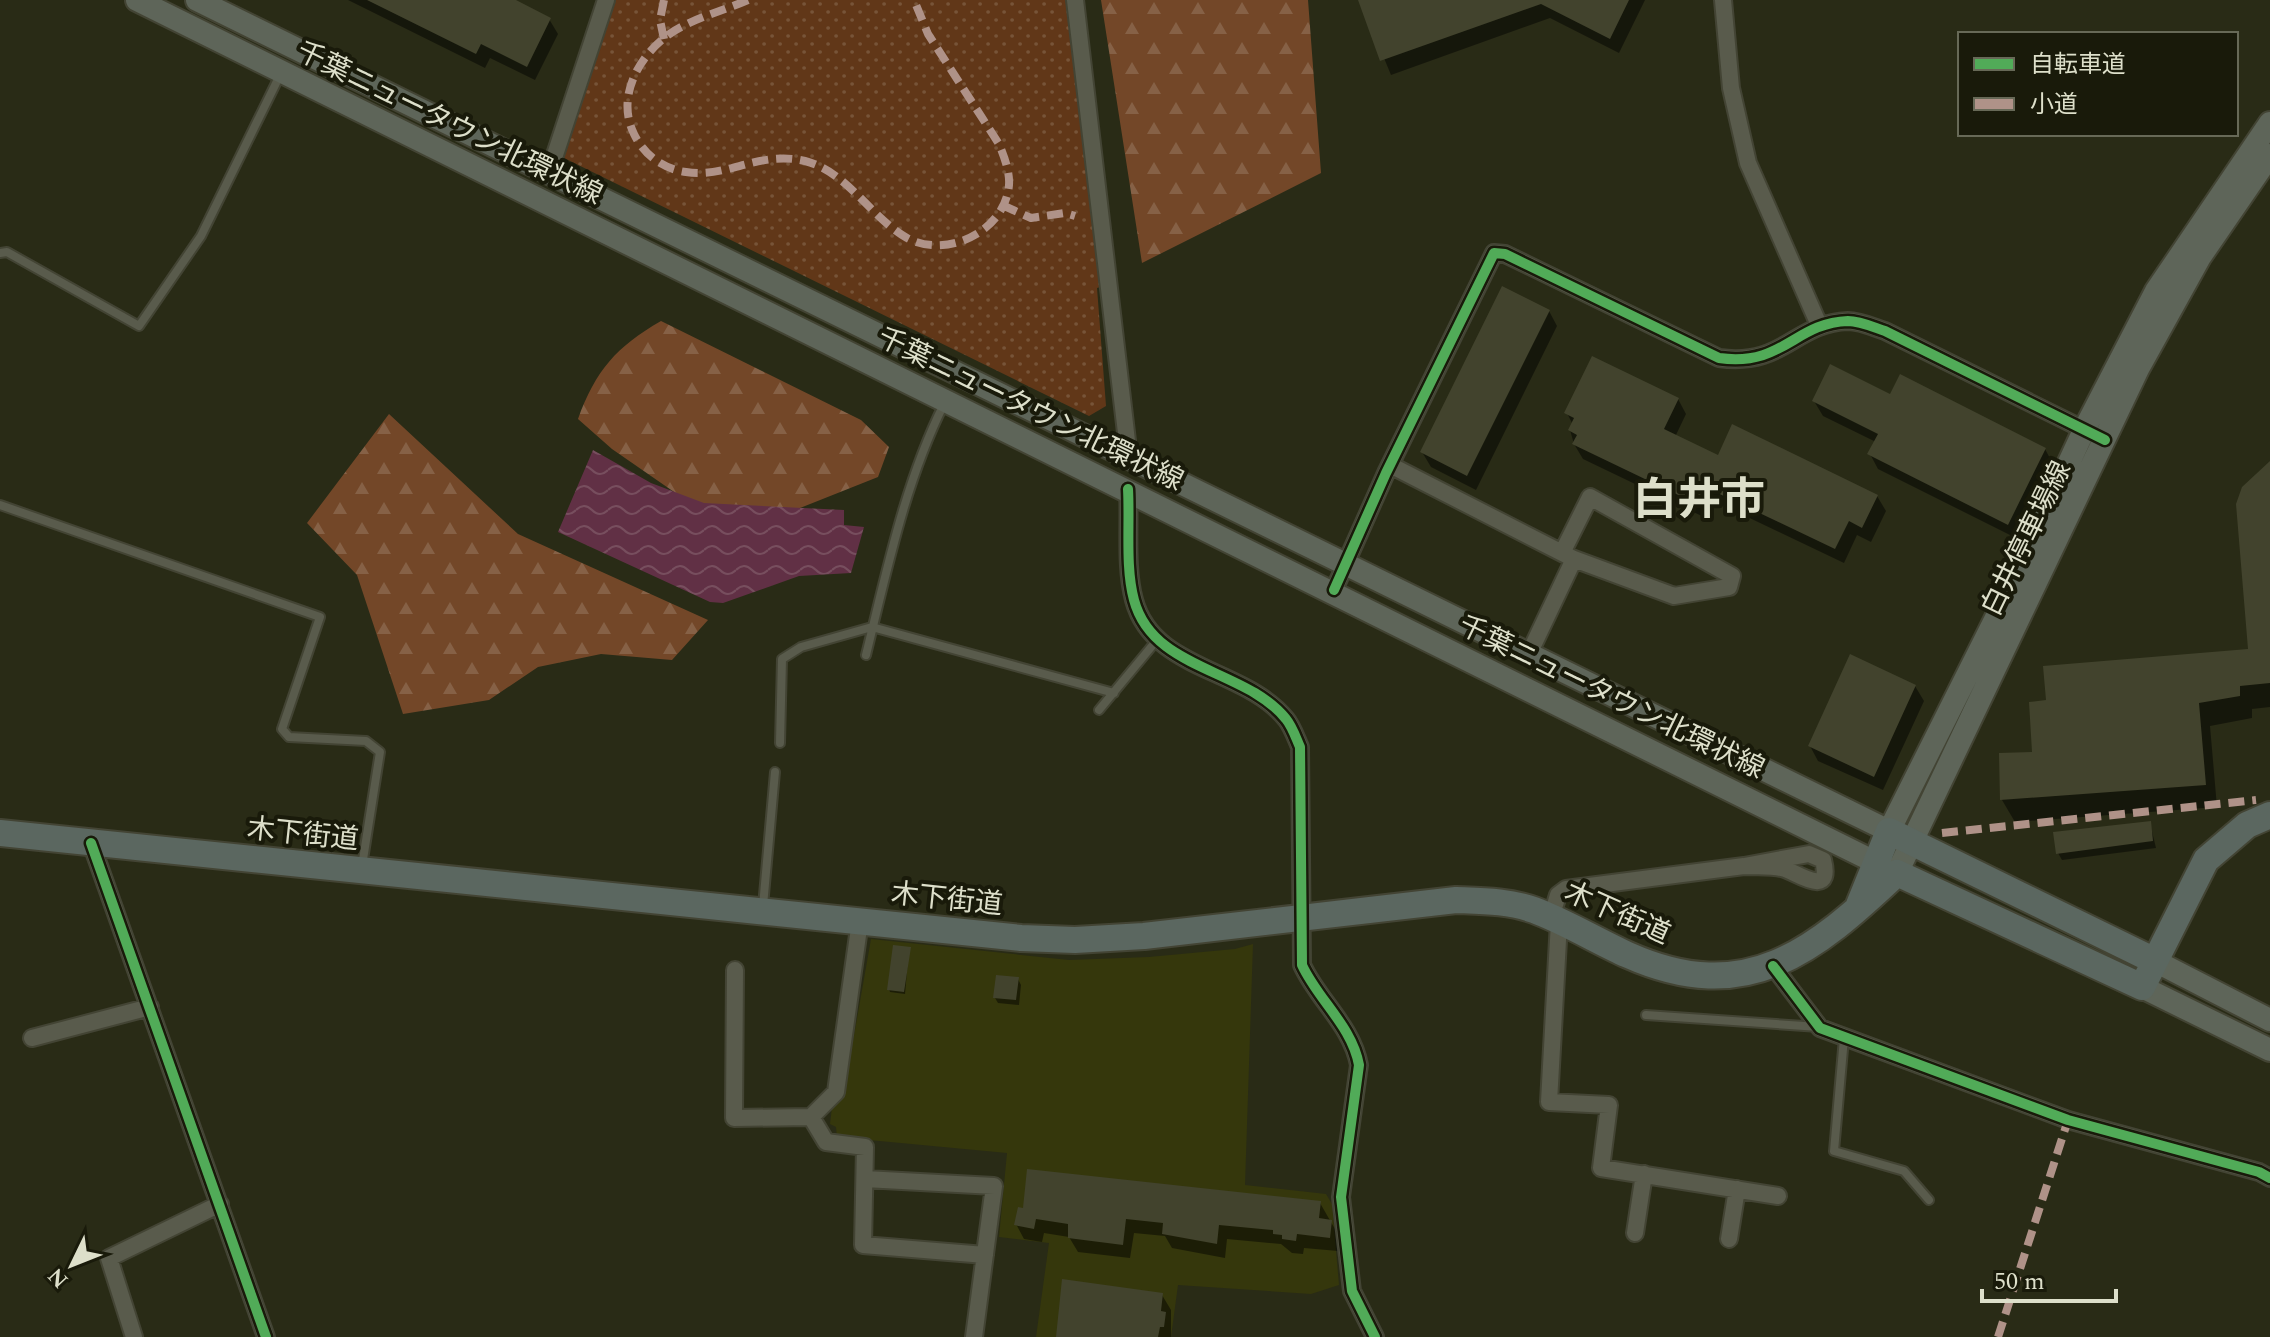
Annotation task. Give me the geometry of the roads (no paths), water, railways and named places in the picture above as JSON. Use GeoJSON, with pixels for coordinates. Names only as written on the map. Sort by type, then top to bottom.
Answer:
{"type":"FeatureCollection","features":[{"type":"Feature","properties":{"kind":"main road","name":"千葉ニュータウン北環状線"},"geometry":{"type":"LineString","coordinates":[[137,0],[1334,590],[1886,866]]}},
{"type":"Feature","properties":{"kind":"main road","name":"千葉ニュータウン北環状線"},"geometry":{"type":"LineString","coordinates":[[197,0],[1900,836]]}},
{"type":"Feature","properties":{"kind":"main road","name":"白井停車場線"},"geometry":{"type":"LineString","coordinates":[[1900,836],[2084,430],[2183,248],[2270,123]]}},
{"type":"Feature","properties":{"kind":"main road","name":"白井停車場線"},"geometry":{"type":"LineString","coordinates":[[1900,836],[2105,440],[2138,369],[2200,257],[2270,155]]}},
{"type":"Feature","properties":{"kind":"main road"},"geometry":{"type":"LineString","coordinates":[[2142,987],[2206,860],[2247,825],[2270,815]]}},
{"type":"Feature","properties":{"kind":"main road","name":"木下街道"},"geometry":{"type":"LineString","coordinates":[[0,833],[1075,940],[1456,900],[1501,902],[1555,920],[1631,957],[1669,970],[1722,975],[1773,966],[1818,943],[1858,910],[1886,866],[1900,836]]}},
{"type":"Feature","properties":{"kind":"main road"},"geometry":{"type":"LineString","coordinates":[[1900,836],[2270,1020]]}},
{"type":"Feature","properties":{"kind":"main road"},"geometry":{"type":"LineString","coordinates":[[1886,866],[2270,1050]]}},
{"type":"Feature","properties":{"kind":"street"},"geometry":{"type":"LineString","coordinates":[[549,173],[606,0]]}},
{"type":"Feature","properties":{"kind":"street"},"geometry":{"type":"LineString","coordinates":[[1075,0],[1129,458]]}},
{"type":"Feature","properties":{"kind":"street"},"geometry":{"type":"LineString","coordinates":[[1723,0],[1731,88],[1748,163],[1819,325]]}},
{"type":"Feature","properties":{"kind":"street"},"geometry":{"type":"LineString","coordinates":[[1334,590],[1390,465],[1494,253],[1505,254],[1719,358],[1759,359],[1819,325],[1852,321],[1885,331],[2105,440]]}},
{"type":"Feature","properties":{"kind":"street"},"geometry":{"type":"LineString","coordinates":[[1390,465],[1568,555],[1674,596],[1729,587],[1732,576],[1590,497],[1568,555],[1529,654]]}},
{"type":"Feature","properties":{"kind":"street"},"geometry":{"type":"LineString","coordinates":[[1128,489],[1133,599],[1141,617],[1157,640],[1257,696],[1286,719],[1300,747],[1302,965],[1314,992],[1355,1046],[1357,1056],[1341,1197],[1352,1291],[1375,1337]]}},
{"type":"Feature","properties":{"kind":"street"},"geometry":{"type":"LineString","coordinates":[[91,843],[266,1337]]}},
{"type":"Feature","properties":{"kind":"street"},"geometry":{"type":"LineString","coordinates":[[1744,866],[1566,889],[1558,895],[1549,1102],[1609,1105],[1601,1168],[1778,1196]]}},
{"type":"Feature","properties":{"kind":"street"},"geometry":{"type":"LineString","coordinates":[[735,970],[734,1118],[811,1117],[836,1092],[860,921]]}},
{"type":"Feature","properties":{"kind":"street"},"geometry":{"type":"LineString","coordinates":[[1773,966],[1820,1028],[2068,1120],[2259,1172],[2270,1178]]}},
{"type":"Feature","properties":{"kind":"street"},"geometry":{"type":"LineString","coordinates":[[32,1038],[150,1007]]}},
{"type":"Feature","properties":{"kind":"street"},"geometry":{"type":"LineString","coordinates":[[811,1117],[826,1142],[865,1147],[863,1245],[985,1255]]}},
{"type":"Feature","properties":{"kind":"street"},"geometry":{"type":"LineString","coordinates":[[1635,1233],[1644,1174]]}},
{"type":"Feature","properties":{"kind":"street"},"geometry":{"type":"LineString","coordinates":[[865,1179],[994,1186],[974,1337]]}},
{"type":"Feature","properties":{"kind":"street"},"geometry":{"type":"LineString","coordinates":[[1729,1239],[1737,1189]]}},
{"type":"Feature","properties":{"kind":"street"},"geometry":{"type":"LineString","coordinates":[[134,1337],[109,1258],[220,1204]]}},
{"type":"Feature","properties":{"kind":"lane"},"geometry":{"type":"LineString","coordinates":[[0,253],[7,252],[139,326],[201,236],[282,72]]}},
{"type":"Feature","properties":{"kind":"lane"},"geometry":{"type":"LineString","coordinates":[[866,655],[900,522],[927,438],[946,400]]}},
{"type":"Feature","properties":{"kind":"lane"},"geometry":{"type":"LineString","coordinates":[[0,505],[320,617],[282,729],[289,737],[366,741],[380,752],[361,871]]}},
{"type":"Feature","properties":{"kind":"lane"},"geometry":{"type":"LineString","coordinates":[[780,743],[782,659],[801,647],[872,627],[1114,693]]}},
{"type":"Feature","properties":{"kind":"lane"},"geometry":{"type":"LineString","coordinates":[[1099,710],[1157,640]]}},
{"type":"Feature","properties":{"kind":"lane"},"geometry":{"type":"LineString","coordinates":[[763,911],[775,772]]}},
{"type":"Feature","properties":{"kind":"lane"},"geometry":{"type":"LineString","coordinates":[[1646,1015],[1820,1028]]}},
{"type":"Feature","properties":{"kind":"lane"},"geometry":{"type":"LineString","coordinates":[[1844,1037],[1834,1151],[1904,1171],[1929,1200]]}},
{"type":"Feature","properties":{"kind":"water"},"geometry":{"type":"Polygon","coordinates":[[[593,450],[651,483],[704,503],[844,510],[844,525],[864,527],[851,573],[799,576],[723,603],[710,602],[558,532],[593,450]]]}},
{"type":"Feature","properties":{"kind":"district","name":"白井市"},"geometry":{"type":"Point","coordinates":[1699,499]}}]}
